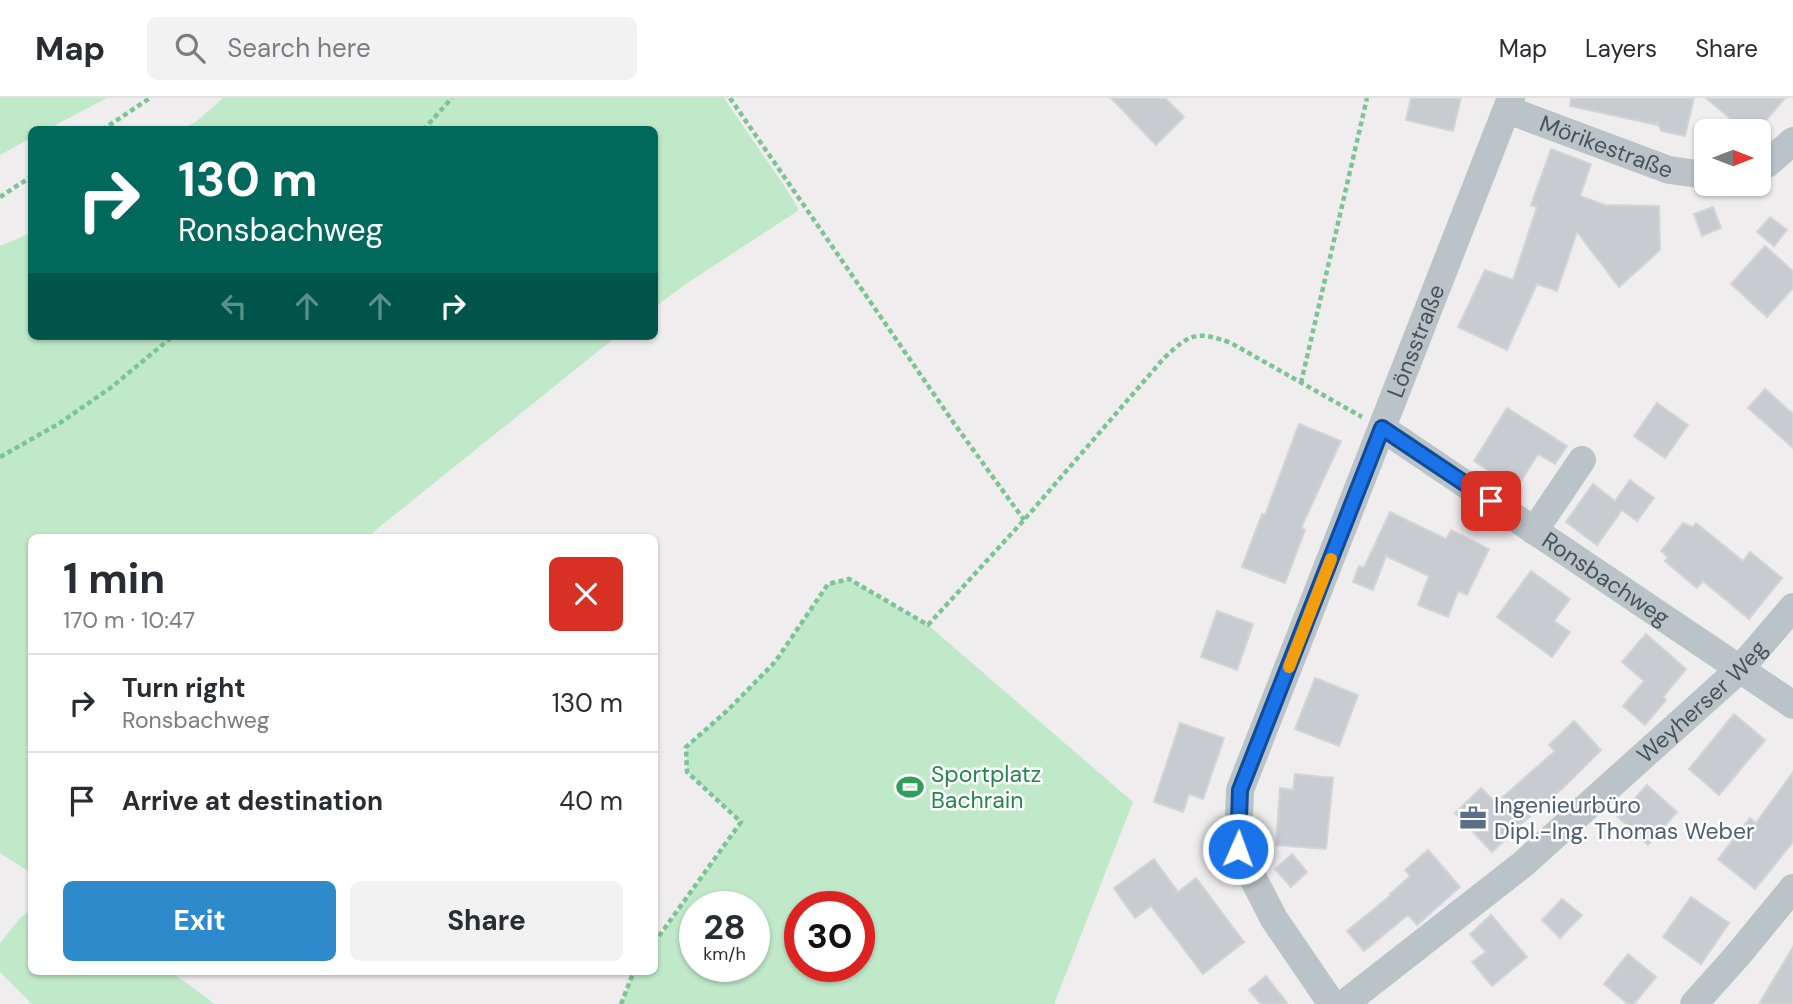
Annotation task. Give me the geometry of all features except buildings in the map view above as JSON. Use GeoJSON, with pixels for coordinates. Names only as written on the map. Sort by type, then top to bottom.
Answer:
{"type":"FeatureCollection","features":[{"type":"Feature","properties":{"kind":"street","name":"Mörikestraße"},"geometry":{"type":"LineString","coordinates":[[1510,104],[1669,170],[1694,173]]}},
{"type":"Feature","properties":{"kind":"street","name":"Lönsstraße"},"geometry":{"type":"LineString","coordinates":[[1332,1004],[1274,919],[1238,849],[1240,790],[1371,422],[1510,104]]}},
{"type":"Feature","properties":{"kind":"street"},"geometry":{"type":"LineString","coordinates":[[1771,160],[1793,141]]}},
{"type":"Feature","properties":{"kind":"street","name":"Ronsbachweg"},"geometry":{"type":"LineString","coordinates":[[1371,422],[1793,705]]}},
{"type":"Feature","properties":{"kind":"street"},"geometry":{"type":"LineString","coordinates":[[1534,531],[1582,460]]}},
{"type":"Feature","properties":{"kind":"street","name":"Weyherser Weg"},"geometry":{"type":"LineString","coordinates":[[1344,1004],[1523,864],[1740,669],[1793,607]]}},
{"type":"Feature","properties":{"kind":"street"},"geometry":{"type":"LineString","coordinates":[[1694,1004],[1793,888]]}},
{"type":"Feature","properties":{"kind":"path"},"geometry":{"type":"LineString","coordinates":[[108,126],[150,98]]}},
{"type":"Feature","properties":{"kind":"path"},"geometry":{"type":"LineString","coordinates":[[427,126],[452,98]]}},
{"type":"Feature","properties":{"kind":"path"},"geometry":{"type":"LineString","coordinates":[[730,98],[928,387],[1024,520]]}},
{"type":"Feature","properties":{"kind":"path"},"geometry":{"type":"LineString","coordinates":[[1301,383],[1367,98]]}},
{"type":"Feature","properties":{"kind":"path"},"geometry":{"type":"LineString","coordinates":[[0,197],[28,179]]}},
{"type":"Feature","properties":{"kind":"path"},"geometry":{"type":"LineString","coordinates":[[658,937],[741,822],[687,772],[686,747],[728,710],[775,662],[828,584],[849,579],[928,625],[1024,520],[1164,358],[1183,341],[1197,335],[1214,336],[1231,343],[1371,422]]}},
{"type":"Feature","properties":{"kind":"path"},"geometry":{"type":"LineString","coordinates":[[0,457],[60,423],[168,340]]}},
{"type":"Feature","properties":{"kind":"path"},"geometry":{"type":"LineString","coordinates":[[621,1004],[632,975]]}},
{"type":"Feature","properties":{"kind":"green space"},"geometry":{"type":"Polygon","coordinates":[[[0,98],[107,98],[54,126],[28,126],[28,140],[0,155],[0,98]]]}},
{"type":"Feature","properties":{"kind":"green space"},"geometry":{"type":"Polygon","coordinates":[[[223,98],[724,98],[799,210],[658,305],[658,126],[188,126],[223,98]]]}},
{"type":"Feature","properties":{"kind":"green space"},"geometry":{"type":"Polygon","coordinates":[[[28,234],[28,340],[612,340],[371,534],[28,534],[28,871],[0,853],[0,246],[28,234]]]}},
{"type":"Feature","properties":{"kind":"green space","name":"Sportplatz Bachrain"},"geometry":{"type":"Polygon","coordinates":[[[849,579],[928,625],[1133,802],[1054,1004],[621,1004],[632,975],[658,975],[658,939],[679,909],[679,982],[770,982],[770,891],[692,891],[741,822],[687,772],[686,747],[728,710],[775,662],[828,584],[849,579]]]}},
{"type":"Feature","properties":{"kind":"green space"},"geometry":{"type":"Polygon","coordinates":[[[28,911],[28,975],[175,975],[215,1004],[32,1004],[0,972],[0,943],[28,911]]]}},
{"type":"Feature","properties":{"kind":"slow traffic"},"geometry":{"type":"LineString","coordinates":[[1289,667],[1331,559]]}},
{"type":"Feature","properties":{"kind":"place","name":"Sportplatz Bachrain"},"geometry":{"type":"Point","coordinates":[910,787]}},
{"type":"Feature","properties":{"kind":"place","name":"Ingenieurbüro Dipl.-Ing. Thomas Weber"},"geometry":{"type":"Point","coordinates":[1473,818]}},
{"type":"Feature","properties":{"kind":"route"},"geometry":{"type":"LineString","coordinates":[[1238,849],[1240,790],[1382,428],[1491,501]]}}]}
